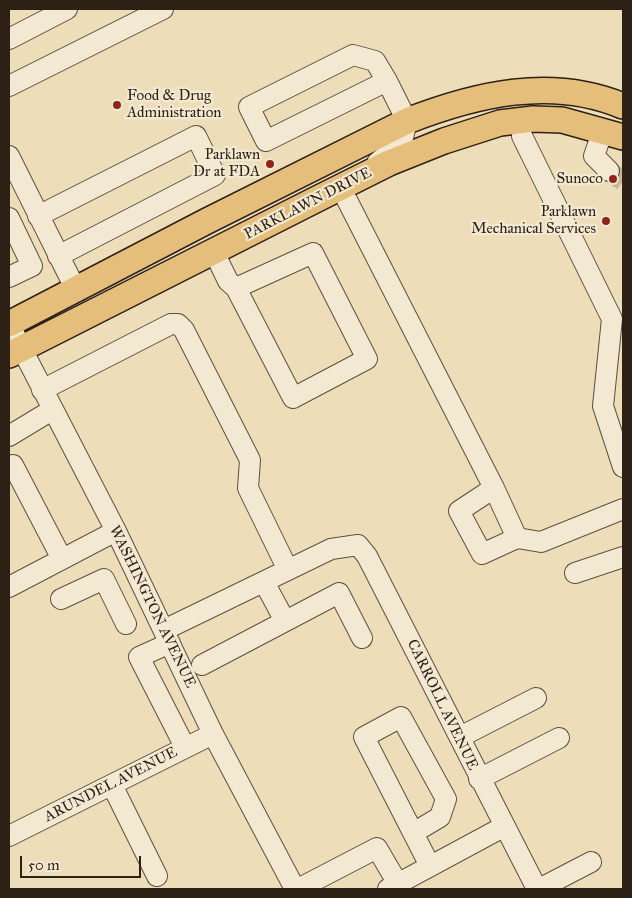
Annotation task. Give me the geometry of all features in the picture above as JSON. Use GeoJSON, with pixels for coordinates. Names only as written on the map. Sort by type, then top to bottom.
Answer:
{"type":"FeatureCollection","features":[{"type":"Feature","properties":{"kind":"main road","name":"PARKLAWN DRIVE"},"geometry":{"type":"LineString","coordinates":[[9,324],[207,221],[407,121],[476,98],[522,90],[563,90],[592,96],[623,106]]}},
{"type":"Feature","properties":{"kind":"main road","name":"PARKLAWN DRIVE"},"geometry":{"type":"LineString","coordinates":[[15,352],[214,252],[351,190],[410,154],[500,123],[533,119],[552,119],[604,131]]}},
{"type":"Feature","properties":{"kind":"street"},"geometry":{"type":"LineString","coordinates":[[9,38],[67,9]]}},
{"type":"Feature","properties":{"kind":"street"},"geometry":{"type":"LineString","coordinates":[[9,86],[163,9]]}},
{"type":"Feature","properties":{"kind":"street"},"geometry":{"type":"LineString","coordinates":[[387,81],[266,141],[249,107],[353,55],[375,61],[387,81],[407,121],[402,142],[351,190],[518,538]]}},
{"type":"Feature","properties":{"kind":"street"},"geometry":{"type":"LineString","coordinates":[[592,96],[604,131],[594,156],[609,171]]}},
{"type":"Feature","properties":{"kind":"street"},"geometry":{"type":"LineString","coordinates":[[38,216],[196,136],[215,175],[58,256]]}},
{"type":"Feature","properties":{"kind":"street"},"geometry":{"type":"LineString","coordinates":[[522,136],[612,319],[603,406],[623,467]]}},
{"type":"Feature","properties":{"kind":"street"},"geometry":{"type":"LineString","coordinates":[[9,156],[76,290]]}},
{"type":"Feature","properties":{"kind":"street"},"geometry":{"type":"LineString","coordinates":[[9,218],[32,266],[9,278]]}},
{"type":"Feature","properties":{"kind":"street"},"geometry":{"type":"LineString","coordinates":[[214,252],[228,281],[236,288],[293,398],[367,360],[313,253],[236,288]]}},
{"type":"Feature","properties":{"kind":"street","name":"WASHINGTON AVENUE"},"geometry":{"type":"LineString","coordinates":[[9,324],[15,352],[42,390],[116,531],[213,734],[296,889]]}},
{"type":"Feature","properties":{"kind":"street"},"geometry":{"type":"LineString","coordinates":[[42,390],[171,324],[178,324],[184,330],[250,460],[248,488],[288,570],[167,636],[139,657],[185,747]]}},
{"type":"Feature","properties":{"kind":"street"},"geometry":{"type":"LineString","coordinates":[[9,436],[52,410]]}},
{"type":"Feature","properties":{"kind":"street"},"geometry":{"type":"LineString","coordinates":[[13,465],[62,559]]}},
{"type":"Feature","properties":{"kind":"street"},"geometry":{"type":"LineString","coordinates":[[494,488],[459,511],[482,554],[518,538],[541,542],[623,509]]}},
{"type":"Feature","properties":{"kind":"street"},"geometry":{"type":"LineString","coordinates":[[9,587],[116,531]]}},
{"type":"Feature","properties":{"kind":"street","name":"CARROLL AVENUE"},"geometry":{"type":"LineString","coordinates":[[288,570],[331,549],[358,545],[367,556],[460,737],[479,779],[538,889]]}},
{"type":"Feature","properties":{"kind":"street"},"geometry":{"type":"LineString","coordinates":[[575,573],[623,557]]}},
{"type":"Feature","properties":{"kind":"street"},"geometry":{"type":"LineString","coordinates":[[108,588],[138,575]]}},
{"type":"Feature","properties":{"kind":"street"},"geometry":{"type":"LineString","coordinates":[[61,598],[104,579],[126,624]]}},
{"type":"Feature","properties":{"kind":"street"},"geometry":{"type":"LineString","coordinates":[[264,582],[285,622]]}},
{"type":"Feature","properties":{"kind":"street"},"geometry":{"type":"LineString","coordinates":[[202,666],[339,593],[362,638]]}},
{"type":"Feature","properties":{"kind":"street"},"geometry":{"type":"LineString","coordinates":[[460,737],[536,698]]}},
{"type":"Feature","properties":{"kind":"street"},"geometry":{"type":"LineString","coordinates":[[413,832],[440,817],[446,798],[401,718],[364,737],[430,866]]}},
{"type":"Feature","properties":{"kind":"street","name":"ARUNDEL AVENUE"},"geometry":{"type":"LineString","coordinates":[[9,836],[213,734]]}},
{"type":"Feature","properties":{"kind":"street"},"geometry":{"type":"LineString","coordinates":[[479,779],[559,738]]}},
{"type":"Feature","properties":{"kind":"street"},"geometry":{"type":"LineString","coordinates":[[112,784],[157,876]]}},
{"type":"Feature","properties":{"kind":"street"},"geometry":{"type":"LineString","coordinates":[[296,889],[377,848],[393,887],[505,826]]}},
{"type":"Feature","properties":{"kind":"street"},"geometry":{"type":"LineString","coordinates":[[538,889],[591,862]]}},
{"type":"Feature","properties":{"kind":"tunnel"},"geometry":{"type":"LineString","coordinates":[[609,171],[623,181]]}},
{"type":"Feature","properties":{"kind":"place","name":"Food & Drug Administration"},"geometry":{"type":"Point","coordinates":[117,105]}},
{"type":"Feature","properties":{"kind":"place","name":"Parklawn Dr at FDA"},"geometry":{"type":"Point","coordinates":[270,164]}},
{"type":"Feature","properties":{"kind":"place","name":"Sunoco"},"geometry":{"type":"Point","coordinates":[613,179]}},
{"type":"Feature","properties":{"kind":"place","name":"Parklawn Mechanical Services"},"geometry":{"type":"Point","coordinates":[606,221]}}]}
